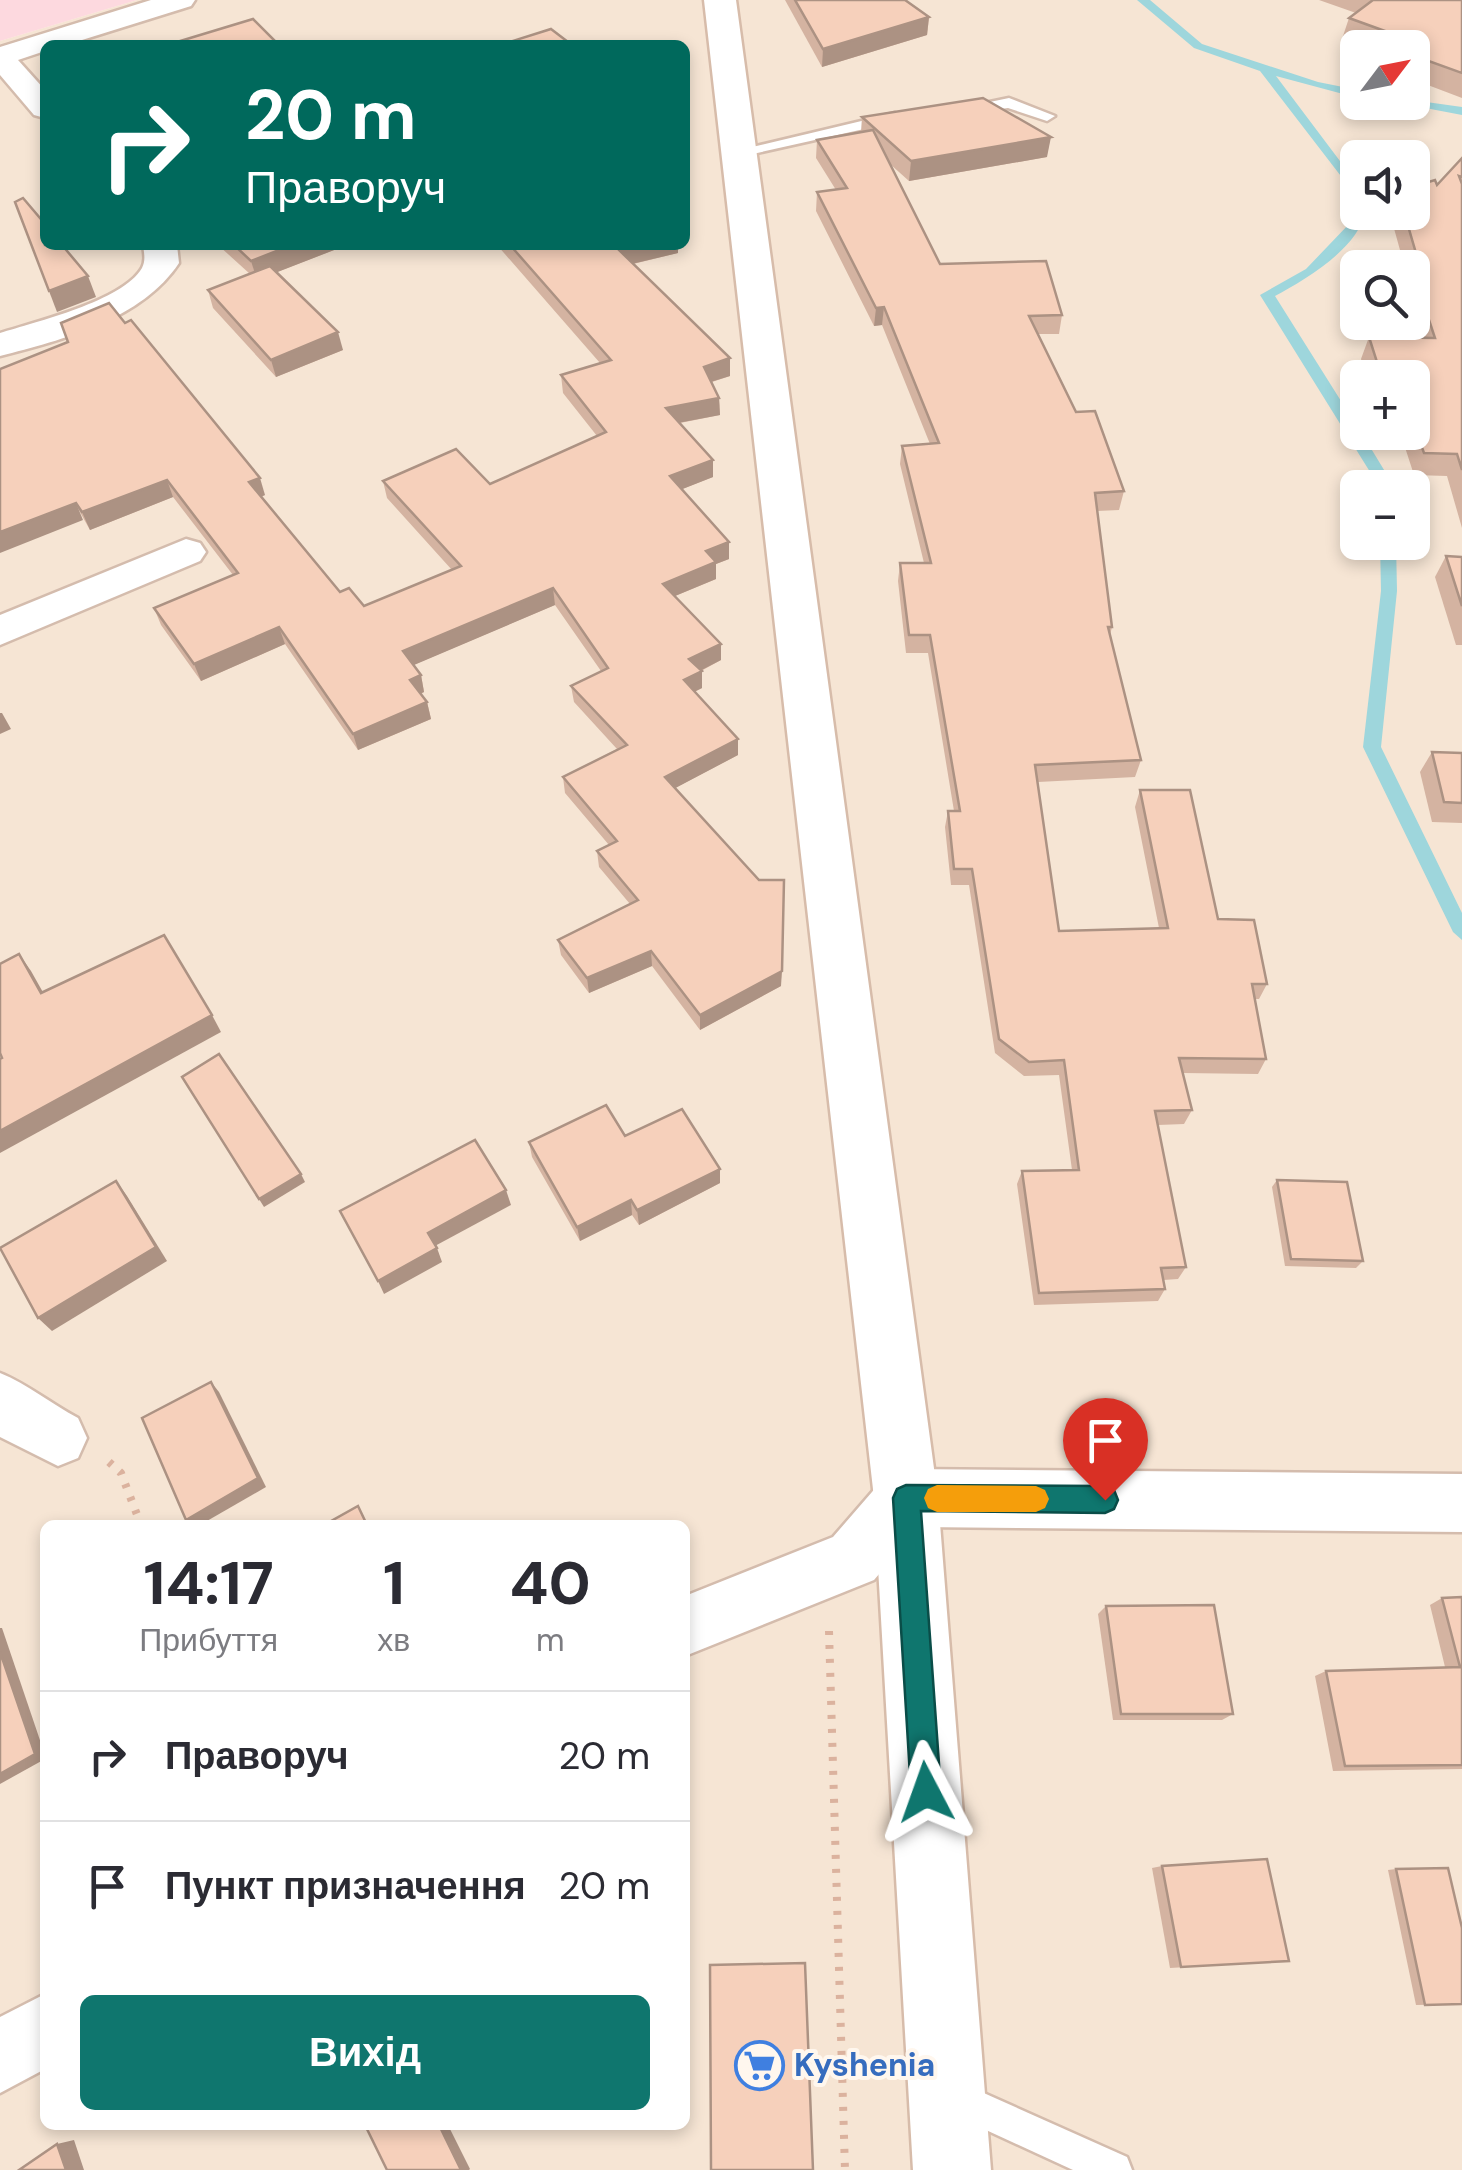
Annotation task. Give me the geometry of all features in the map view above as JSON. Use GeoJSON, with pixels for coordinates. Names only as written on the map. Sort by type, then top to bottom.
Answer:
{"type":"FeatureCollection","features":[{"type":"Feature","properties":{"kind":"street"},"geometry":{"type":"LineString","coordinates":[[52,40],[181,0]]}},
{"type":"Feature","properties":{"kind":"street"},"geometry":{"type":"LineString","coordinates":[[720,0],[906,1498],[952,2170]]}},
{"type":"Feature","properties":{"kind":"street"},"geometry":{"type":"LineString","coordinates":[[40,44],[0,56],[40,104]]}},
{"type":"Feature","properties":{"kind":"street"},"geometry":{"type":"LineString","coordinates":[[0,345],[144,289],[163,268],[166,258],[162,250]]}},
{"type":"Feature","properties":{"kind":"street"},"geometry":{"type":"LineString","coordinates":[[0,631],[186,552]]}},
{"type":"Feature","properties":{"kind":"street"},"geometry":{"type":"LineString","coordinates":[[0,1400],[23,1420],[58,1438]]}},
{"type":"Feature","properties":{"kind":"street"},"geometry":{"type":"LineString","coordinates":[[690,1624],[852,1559],[906,1498],[1462,1503]]}},
{"type":"Feature","properties":{"kind":"street"},"geometry":{"type":"LineString","coordinates":[[0,2058],[40,2031]]}},
{"type":"Feature","properties":{"kind":"lane"},"geometry":{"type":"LineString","coordinates":[[950,111],[1009,103],[1047,116]]}},
{"type":"Feature","properties":{"kind":"lane"},"geometry":{"type":"LineString","coordinates":[[739,152],[911,116]]}},
{"type":"Feature","properties":{"kind":"lane"},"geometry":{"type":"LineString","coordinates":[[947,2094],[1114,2170]]}},
{"type":"Feature","properties":{"kind":"path"},"geometry":{"type":"LineString","coordinates":[[829,1628],[844,2170]]}},
{"type":"Feature","properties":{"kind":"shaded area"},"geometry":{"type":"Polygon","coordinates":[[[0,0],[137,0],[0,41],[0,0]]]}},
{"type":"Feature","properties":{"kind":"shaded area"},"geometry":{"type":"Polygon","coordinates":[[[137,0],[1462,0],[1462,2170],[0,2170],[0,41],[137,0]]]}},
{"type":"Feature","properties":{"kind":"building"},"geometry":{"type":"Polygon","coordinates":[[[795,0],[905,0],[929,17],[823,49],[795,0]]]}},
{"type":"Feature","properties":{"kind":"building"},"geometry":{"type":"Polygon","coordinates":[[[1373,0],[1462,0],[1462,73],[1430,61],[1430,30],[1382,30],[1349,18],[1373,0]]]}},
{"type":"Feature","properties":{"kind":"building"},"geometry":{"type":"Polygon","coordinates":[[[253,19],[274,40],[184,40],[253,19]]]}},
{"type":"Feature","properties":{"kind":"building"},"geometry":{"type":"Polygon","coordinates":[[[551,29],[565,40],[516,40],[551,29]]]}},
{"type":"Feature","properties":{"kind":"building"},"geometry":{"type":"Polygon","coordinates":[[[983,98],[1051,137],[911,161],[862,117],[983,98]]]}},
{"type":"Feature","properties":{"kind":"building"},"geometry":{"type":"Polygon","coordinates":[[[873,130],[940,264],[1046,261],[1062,315],[1029,316],[1076,412],[1095,411],[1124,491],[1095,493],[1112,627],[1108,627],[1141,760],[1035,765],[1059,931],[1168,928],[1140,790],[1190,790],[1218,919],[1254,920],[1267,984],[1252,984],[1266,1059],[1179,1058],[1192,1110],[1155,1111],[1186,1267],[1161,1268],[1165,1289],[1039,1293],[1022,1171],[1079,1170],[1064,1060],[1029,1062],[999,1039],[972,869],[954,869],[948,811],[960,811],[930,635],[909,635],[900,563],[931,563],[902,446],[939,443],[884,307],[876,308],[817,192],[847,188],[817,140],[873,130]]]}},
{"type":"Feature","properties":{"kind":"building"},"geometry":{"type":"Polygon","coordinates":[[[1462,158],[1462,470],[1457,454],[1423,450],[1430,450],[1430,360],[1376,360],[1370,340],[1435,338],[1430,323],[1430,250],[1415,250],[1409,230],[1430,230],[1430,182],[1435,180],[1437,185],[1462,158]]]}},
{"type":"Feature","properties":{"kind":"building"},"geometry":{"type":"Polygon","coordinates":[[[23,198],[40,218],[40,250],[66,250],[88,276],[49,291],[15,202],[23,198]]]}},
{"type":"Feature","properties":{"kind":"building"},"geometry":{"type":"Polygon","coordinates":[[[239,250],[279,250],[251,261],[239,250]]]}},
{"type":"Feature","properties":{"kind":"building"},"geometry":{"type":"Polygon","coordinates":[[[514,250],[619,250],[730,358],[704,367],[719,398],[666,408],[713,460],[670,476],[729,542],[706,551],[716,562],[663,584],[721,644],[689,659],[702,671],[684,680],[738,739],[665,777],[759,880],[784,880],[782,971],[700,1015],[651,951],[587,978],[558,940],[638,900],[597,851],[617,841],[563,777],[627,745],[571,686],[608,668],[553,588],[403,651],[421,675],[410,680],[427,702],[353,734],[279,627],[194,664],[154,608],[238,573],[167,480],[82,512],[76,503],[0,532],[0,369],[68,342],[61,323],[109,303],[125,323],[131,320],[260,478],[249,482],[340,592],[349,588],[364,606],[461,566],[383,481],[456,449],[490,484],[606,432],[561,375],[611,360],[514,250]]]}},
{"type":"Feature","properties":{"kind":"building"},"geometry":{"type":"Polygon","coordinates":[[[270,266],[338,332],[271,360],[208,290],[270,266]]]}},
{"type":"Feature","properties":{"kind":"building"},"geometry":{"type":"Polygon","coordinates":[[[1446,556],[1462,557],[1462,606],[1446,556]]]}},
{"type":"Feature","properties":{"kind":"building"},"geometry":{"type":"Polygon","coordinates":[[[1432,752],[1462,753],[1462,803],[1444,802],[1432,752]]]}},
{"type":"Feature","properties":{"kind":"building"},"geometry":{"type":"Polygon","coordinates":[[[164,935],[212,1015],[0,1131],[0,964],[19,954],[41,993],[164,935]]]}},
{"type":"Feature","properties":{"kind":"building"},"geometry":{"type":"Polygon","coordinates":[[[219,1054],[301,1174],[259,1199],[182,1077],[219,1054]]]}},
{"type":"Feature","properties":{"kind":"building"},"geometry":{"type":"Polygon","coordinates":[[[606,1105],[625,1136],[682,1109],[720,1169],[637,1210],[631,1200],[577,1227],[529,1142],[606,1105]]]}},
{"type":"Feature","properties":{"kind":"building"},"geometry":{"type":"Polygon","coordinates":[[[475,1140],[506,1190],[428,1233],[437,1248],[378,1281],[340,1211],[475,1140]]]}},
{"type":"Feature","properties":{"kind":"building"},"geometry":{"type":"Polygon","coordinates":[[[1277,1180],[1347,1182],[1363,1261],[1291,1259],[1277,1180]]]}},
{"type":"Feature","properties":{"kind":"building"},"geometry":{"type":"Polygon","coordinates":[[[116,1181],[156,1247],[38,1318],[0,1248],[116,1181]]]}},
{"type":"Feature","properties":{"kind":"building"},"geometry":{"type":"Polygon","coordinates":[[[211,1382],[258,1478],[186,1520],[142,1418],[211,1382]]]}},
{"type":"Feature","properties":{"kind":"building"},"geometry":{"type":"Polygon","coordinates":[[[358,1506],[365,1520],[333,1520],[358,1506]]]}},
{"type":"Feature","properties":{"kind":"building"},"geometry":{"type":"Polygon","coordinates":[[[1462,1597],[1462,1765],[1345,1766],[1326,1671],[1460,1667],[1442,1598],[1462,1597]]]}},
{"type":"Feature","properties":{"kind":"building"},"geometry":{"type":"Polygon","coordinates":[[[1214,1605],[1233,1714],[1121,1714],[1106,1606],[1214,1605]]]}},
{"type":"Feature","properties":{"kind":"building"},"geometry":{"type":"Polygon","coordinates":[[[0,1652],[35,1754],[0,1774],[0,1652]]]}},
{"type":"Feature","properties":{"kind":"building"},"geometry":{"type":"Polygon","coordinates":[[[1267,1859],[1289,1961],[1181,1967],[1162,1866],[1267,1859]]]}},
{"type":"Feature","properties":{"kind":"building"},"geometry":{"type":"Polygon","coordinates":[[[1448,1868],[1462,1928],[1462,2004],[1425,2005],[1396,1869],[1448,1868]]]}},
{"type":"Feature","properties":{"kind":"building"},"geometry":{"type":"Polygon","coordinates":[[[805,1963],[813,2170],[711,2170],[710,1965],[805,1963]]]}},
{"type":"Feature","properties":{"kind":"building"},"geometry":{"type":"Polygon","coordinates":[[[367,2130],[441,2130],[461,2170],[387,2170],[367,2130]]]}},
{"type":"Feature","properties":{"kind":"building"},"geometry":{"type":"Polygon","coordinates":[[[57,2144],[66,2170],[19,2170],[57,2144]]]}},
{"type":"Feature","properties":{"kind":"waterway"},"geometry":{"type":"LineString","coordinates":[[1143,0],[1198,46],[1264,68]]}},
{"type":"Feature","properties":{"kind":"waterway"},"geometry":{"type":"LineString","coordinates":[[1264,68],[1340,90]]}},
{"type":"Feature","properties":{"kind":"waterway"},"geometry":{"type":"LineString","coordinates":[[1264,68],[1340,170]]}},
{"type":"Feature","properties":{"kind":"waterway"},"geometry":{"type":"LineString","coordinates":[[1430,106],[1462,111]]}},
{"type":"Feature","properties":{"kind":"waterway"},"geometry":{"type":"LineString","coordinates":[[1350,230],[1311,272],[1267,295],[1377,470]]}},
{"type":"Feature","properties":{"kind":"waterway"},"geometry":{"type":"LineString","coordinates":[[1388,560],[1389,591],[1372,747],[1462,932]]}},
{"type":"Feature","properties":{"kind":"slow traffic"},"geometry":{"type":"LineString","coordinates":[[937,1498],[1036,1499]]}},
{"type":"Feature","properties":{"kind":"place","name":"Kyshenia"},"geometry":{"type":"Point","coordinates":[759,2065]}},
{"type":"Feature","properties":{"kind":"route"},"geometry":{"type":"LineString","coordinates":[[926,1792],[906,1498],[1105,1500]]}}]}
